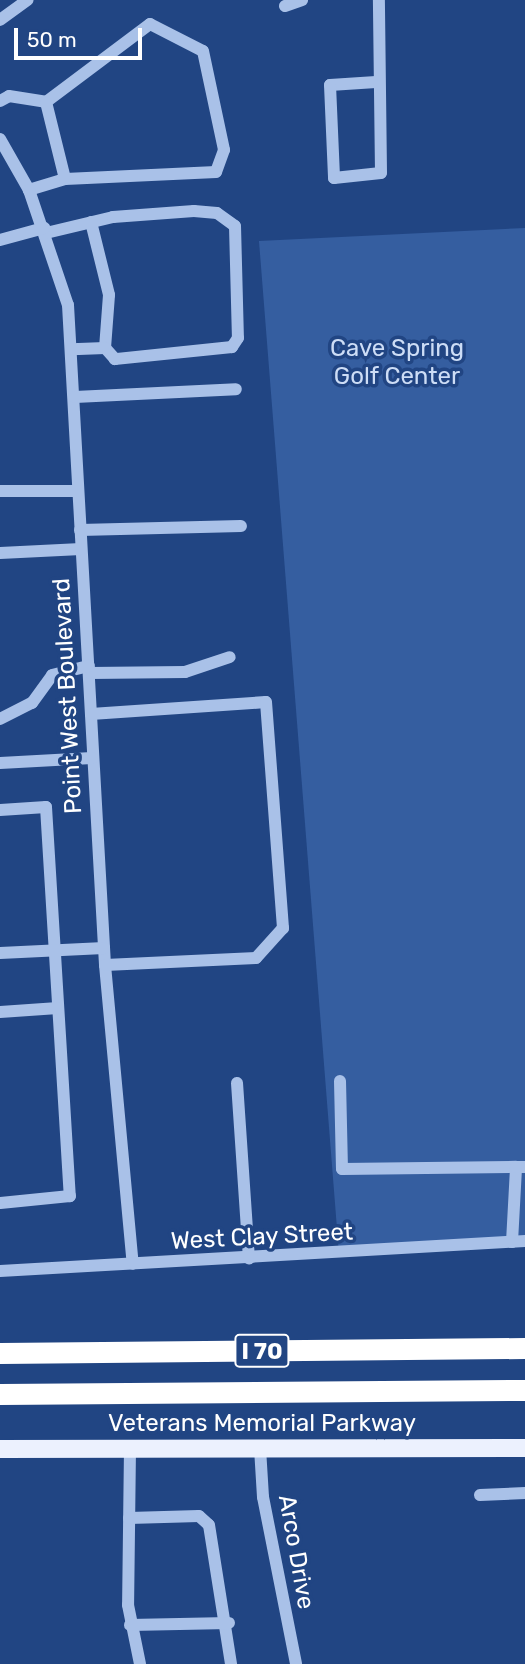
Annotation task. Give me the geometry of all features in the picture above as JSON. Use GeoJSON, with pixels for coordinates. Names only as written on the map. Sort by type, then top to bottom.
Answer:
{"type":"FeatureCollection","features":[{"type":"Feature","properties":{"kind":"highway","name":"I 70"},"geometry":{"type":"LineString","coordinates":[[0,1353],[525,1349]]}},
{"type":"Feature","properties":{"kind":"highway","name":"I 70"},"geometry":{"type":"LineString","coordinates":[[0,1394],[525,1390]]}},
{"type":"Feature","properties":{"kind":"main road","name":"Veterans Memorial Parkway"},"geometry":{"type":"LineString","coordinates":[[0,1449],[525,1448]]}},
{"type":"Feature","properties":{"kind":"street"},"geometry":{"type":"LineString","coordinates":[[0,20],[28,0]]}},
{"type":"Feature","properties":{"kind":"street"},"geometry":{"type":"LineString","coordinates":[[285,5],[303,0]]}},
{"type":"Feature","properties":{"kind":"street"},"geometry":{"type":"LineString","coordinates":[[376,82],[330,85],[334,178],[381,173],[376,82],[379,0]]}},
{"type":"Feature","properties":{"kind":"street"},"geometry":{"type":"LineString","coordinates":[[0,102],[9,96],[46,102],[150,24],[203,51],[224,150],[216,172],[65,179],[29,190]]}},
{"type":"Feature","properties":{"kind":"street"},"geometry":{"type":"LineString","coordinates":[[46,102],[65,179]]}},
{"type":"Feature","properties":{"kind":"street","name":"Point West Boulevard"},"geometry":{"type":"LineString","coordinates":[[0,139],[29,190],[68,305],[105,965],[133,1264]]}},
{"type":"Feature","properties":{"kind":"street"},"geometry":{"type":"LineString","coordinates":[[0,240],[91,222],[194,211],[217,214],[235,226],[238,338],[232,347],[126,359],[105,348],[72,349]]}},
{"type":"Feature","properties":{"kind":"street"},"geometry":{"type":"LineString","coordinates":[[91,222],[109,295],[105,348]]}},
{"type":"Feature","properties":{"kind":"street"},"geometry":{"type":"LineString","coordinates":[[75,397],[236,389]]}},
{"type":"Feature","properties":{"kind":"street"},"geometry":{"type":"LineString","coordinates":[[0,491],[78,491]]}},
{"type":"Feature","properties":{"kind":"street"},"geometry":{"type":"LineString","coordinates":[[80,530],[241,526]]}},
{"type":"Feature","properties":{"kind":"street"},"geometry":{"type":"LineString","coordinates":[[0,553],[81,549]]}},
{"type":"Feature","properties":{"kind":"street"},"geometry":{"type":"LineString","coordinates":[[0,719],[33,704],[59,671],[89,669],[185,672],[230,657]]}},
{"type":"Feature","properties":{"kind":"street"},"geometry":{"type":"LineString","coordinates":[[91,714],[266,702],[283,928],[256,958],[105,965]]}},
{"type":"Feature","properties":{"kind":"street"},"geometry":{"type":"LineString","coordinates":[[0,763],[92,758]]}},
{"type":"Feature","properties":{"kind":"street"},"geometry":{"type":"LineString","coordinates":[[0,810],[46,807],[69,1196],[0,1203]]}},
{"type":"Feature","properties":{"kind":"street"},"geometry":{"type":"LineString","coordinates":[[0,953],[104,948]]}},
{"type":"Feature","properties":{"kind":"street"},"geometry":{"type":"LineString","coordinates":[[0,1012],[58,1008]]}},
{"type":"Feature","properties":{"kind":"street"},"geometry":{"type":"LineString","coordinates":[[340,1081],[342,1169],[520,1167],[519,1241]]}},
{"type":"Feature","properties":{"kind":"street"},"geometry":{"type":"LineString","coordinates":[[237,1083],[249,1259]]}},
{"type":"Feature","properties":{"kind":"street","name":"West Clay Street"},"geometry":{"type":"LineString","coordinates":[[0,1271],[249,1259],[519,1241]]}},
{"type":"Feature","properties":{"kind":"street"},"geometry":{"type":"LineString","coordinates":[[130,1448],[130,1625],[140,1664]]}},
{"type":"Feature","properties":{"kind":"street","name":"Arco Drive"},"geometry":{"type":"LineString","coordinates":[[260,1448],[263,1497],[296,1664]]}},
{"type":"Feature","properties":{"kind":"street"},"geometry":{"type":"LineString","coordinates":[[480,1495],[525,1493]]}},
{"type":"Feature","properties":{"kind":"street"},"geometry":{"type":"LineString","coordinates":[[129,1518],[199,1516],[209,1525],[229,1623],[231,1664]]}},
{"type":"Feature","properties":{"kind":"street"},"geometry":{"type":"LineString","coordinates":[[130,1625],[229,1623]]}},
{"type":"Feature","properties":{"kind":"green space","name":"Cave Spring Golf Center"},"geometry":{"type":"Polygon","coordinates":[[[525,228],[525,1244],[339,1254],[259,241],[525,228]]]}}]}
